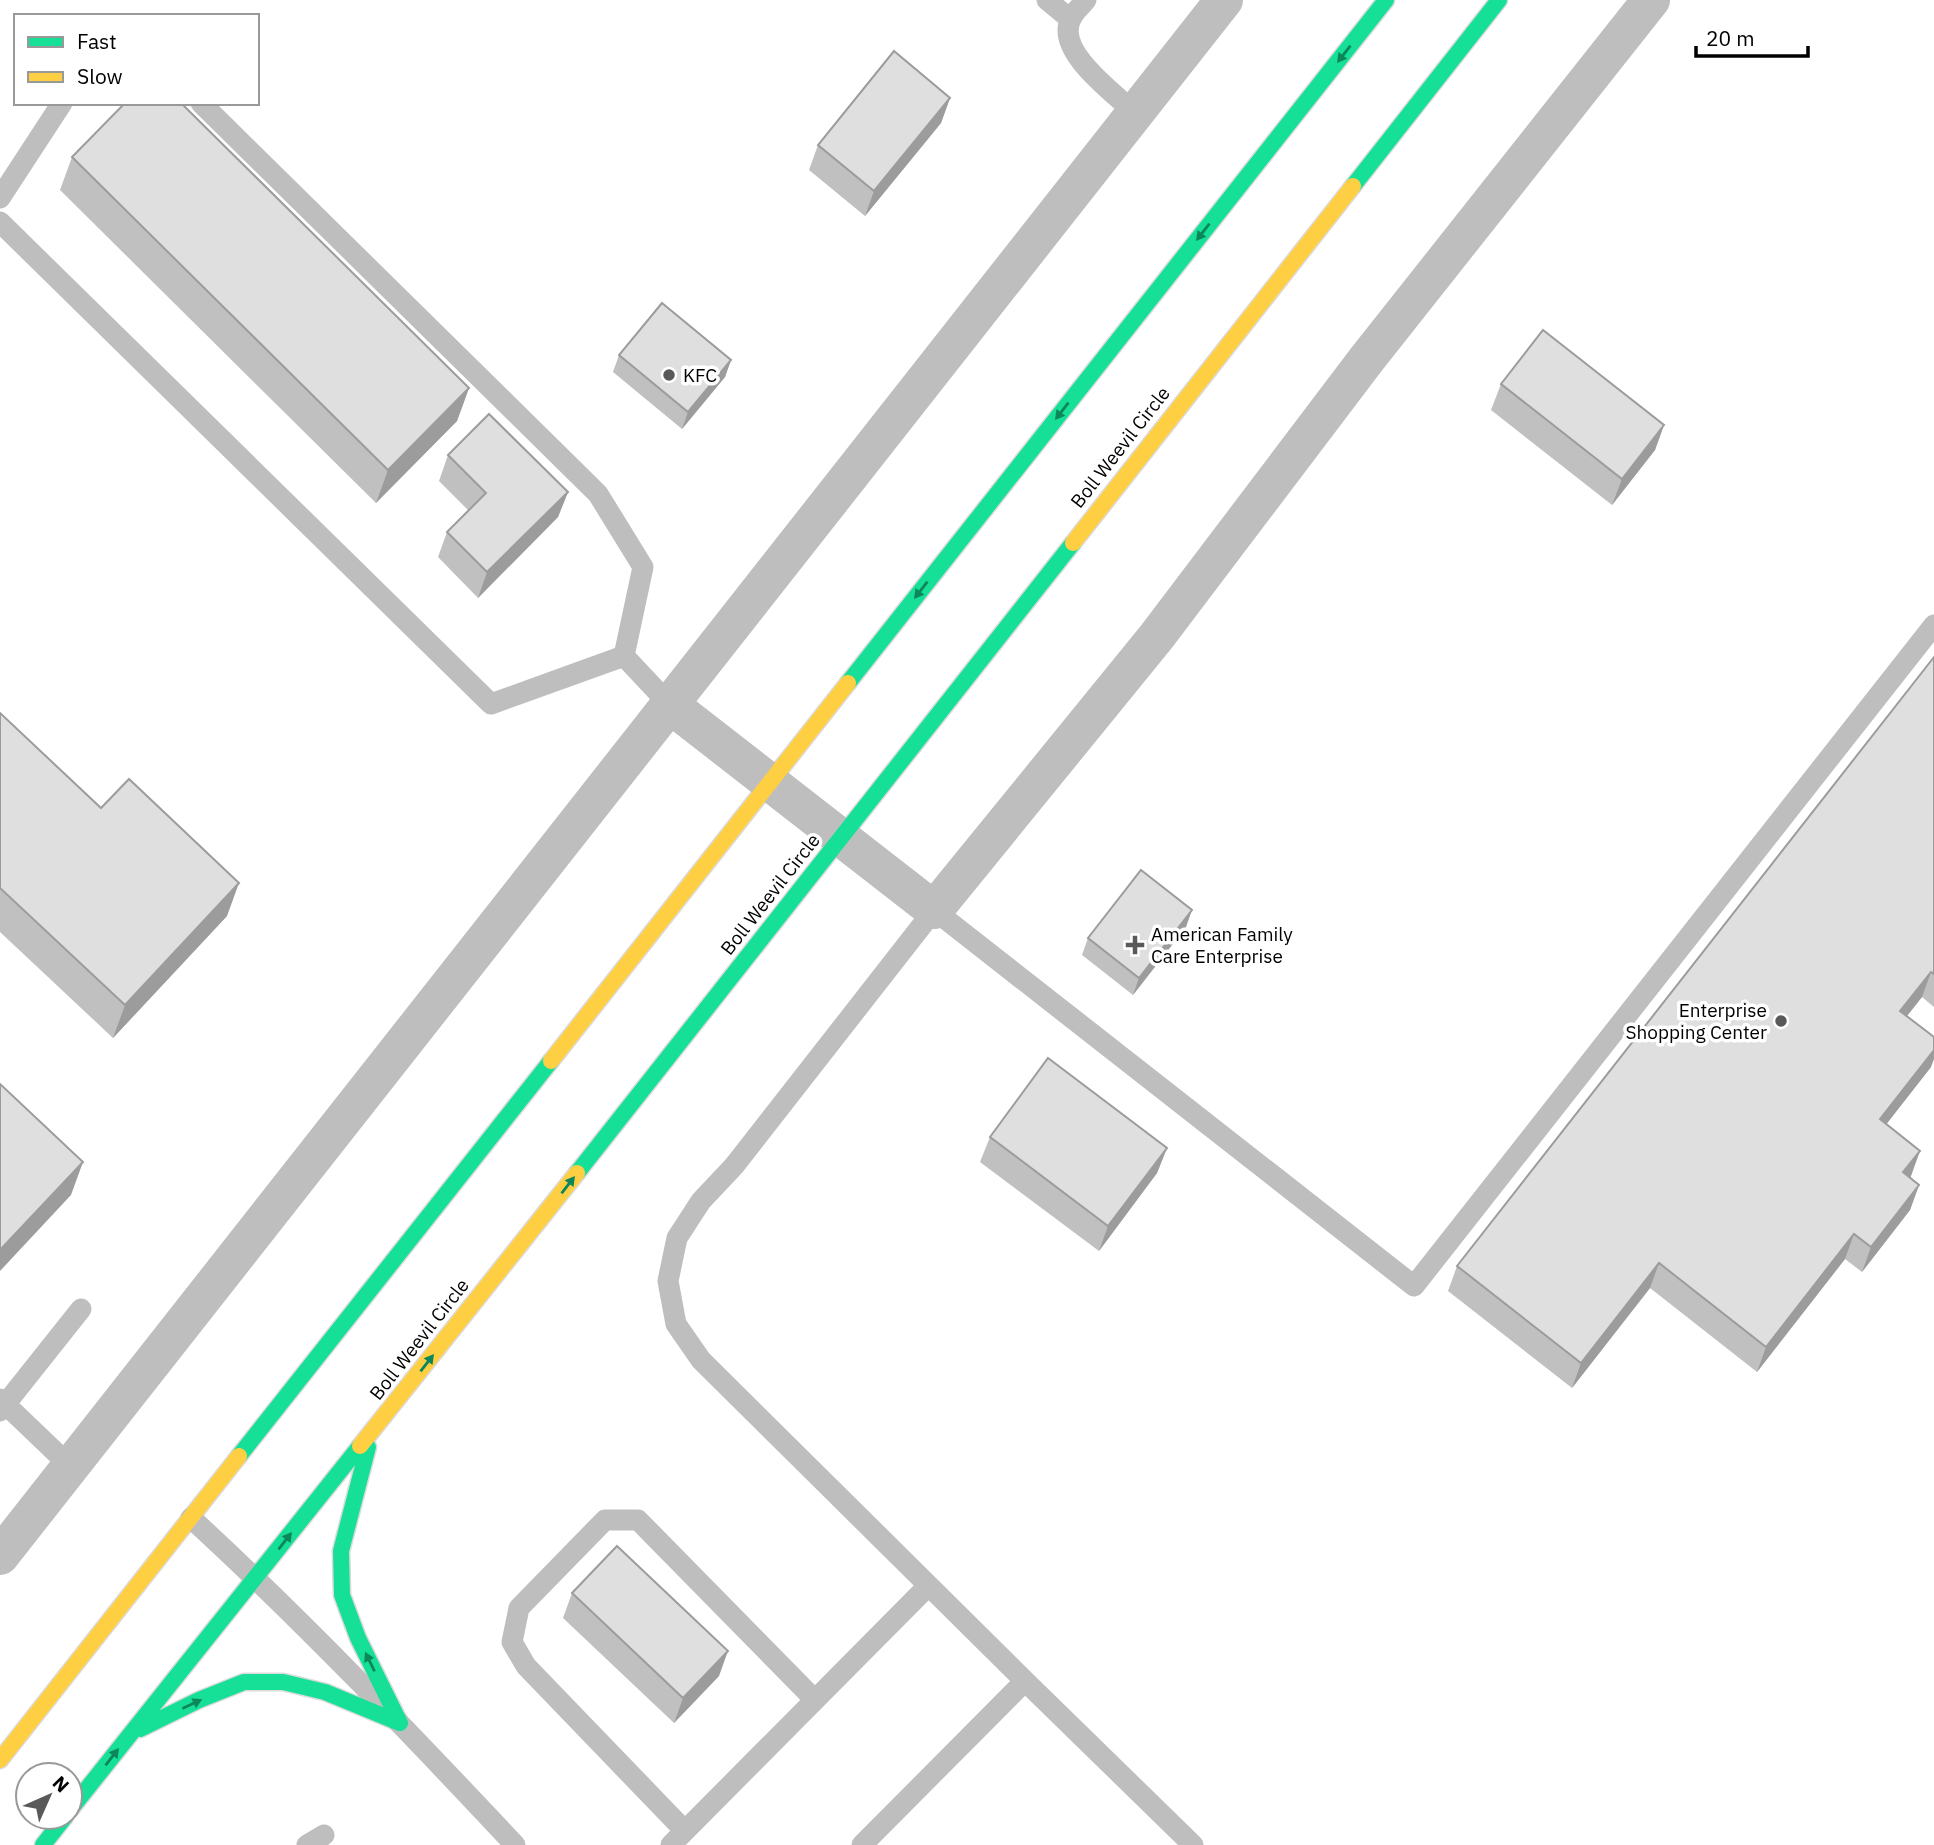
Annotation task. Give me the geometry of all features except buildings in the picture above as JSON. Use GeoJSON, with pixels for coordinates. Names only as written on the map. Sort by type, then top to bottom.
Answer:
{"type":"FeatureCollection","features":[{"type":"Feature","properties":{"kind":"highway"},"geometry":{"type":"LineString","coordinates":[[0,1760],[1386,0]]}},
{"type":"Feature","properties":{"kind":"highway","name":"Boll Weevil Circle"},"geometry":{"type":"LineString","coordinates":[[84,1793],[371,1433],[1499,0]]}},
{"type":"Feature","properties":{"kind":"highway"},"geometry":{"type":"LineString","coordinates":[[371,1433],[341,1551],[342,1595],[358,1638],[400,1723]]}},
{"type":"Feature","properties":{"kind":"highway"},"geometry":{"type":"LineString","coordinates":[[131,1734],[199,1700],[244,1682],[283,1682],[325,1692],[400,1723]]}},
{"type":"Feature","properties":{"kind":"highway"},"geometry":{"type":"LineString","coordinates":[[43,1845],[54,1831]]}},
{"type":"Feature","properties":{"kind":"street"},"geometry":{"type":"LineString","coordinates":[[0,1556],[1224,0]]}},
{"type":"Feature","properties":{"kind":"street"},"geometry":{"type":"LineString","coordinates":[[669,704],[934,910],[1157,636],[1366,360],[1651,0]]}},
{"type":"Feature","properties":{"kind":"lane"},"geometry":{"type":"LineString","coordinates":[[1047,0],[1070,19]]}},
{"type":"Feature","properties":{"kind":"lane"},"geometry":{"type":"LineString","coordinates":[[1086,0],[1070,19],[1069,45],[1085,67],[1135,112]]}},
{"type":"Feature","properties":{"kind":"lane"},"geometry":{"type":"LineString","coordinates":[[0,198],[61,105]]}},
{"type":"Feature","properties":{"kind":"lane"},"geometry":{"type":"LineString","coordinates":[[203,105],[598,494],[643,567],[624,656]]}},
{"type":"Feature","properties":{"kind":"lane"},"geometry":{"type":"LineString","coordinates":[[0,222],[491,704],[624,656]]}},
{"type":"Feature","properties":{"kind":"lane"},"geometry":{"type":"LineString","coordinates":[[1193,1845],[701,1360],[676,1324],[668,1281],[677,1238],[701,1201],[734,1166],[934,910],[1414,1286],[1934,625]]}},
{"type":"Feature","properties":{"kind":"lane"},"geometry":{"type":"LineString","coordinates":[[624,656],[669,704]]}},
{"type":"Feature","properties":{"kind":"lane"},"geometry":{"type":"LineString","coordinates":[[70,1466],[2,1405],[81,1309]]}},
{"type":"Feature","properties":{"kind":"lane"},"geometry":{"type":"LineString","coordinates":[[191,1518],[256,1578],[400,1723],[515,1845]]}},
{"type":"Feature","properties":{"kind":"lane"},"geometry":{"type":"LineString","coordinates":[[815,1700],[638,1520],[605,1520],[519,1608],[512,1642],[526,1666],[678,1838],[815,1700],[928,1586]]}},
{"type":"Feature","properties":{"kind":"lane"},"geometry":{"type":"LineString","coordinates":[[862,1845],[1026,1681]]}},
{"type":"Feature","properties":{"kind":"traffic: fast"},"geometry":{"type":"LineString","coordinates":[[848,683],[1386,0]]}},
{"type":"Feature","properties":{"kind":"traffic: fast"},"geometry":{"type":"LineString","coordinates":[[1353,186],[1499,0]]}},
{"type":"Feature","properties":{"kind":"traffic: fast"},"geometry":{"type":"LineString","coordinates":[[577,1173],[1073,543]]}},
{"type":"Feature","properties":{"kind":"traffic: fast"},"geometry":{"type":"LineString","coordinates":[[239,1456],[551,1061]]}},
{"type":"Feature","properties":{"kind":"traffic: fast"},"geometry":{"type":"LineString","coordinates":[[84,1792],[360,1446]]}},
{"type":"Feature","properties":{"kind":"traffic: fast"},"geometry":{"type":"LineString","coordinates":[[368,1447],[341,1551],[342,1595],[358,1638],[400,1723]]}},
{"type":"Feature","properties":{"kind":"traffic: fast"},"geometry":{"type":"LineString","coordinates":[[140,1729],[199,1700],[244,1682],[283,1682],[325,1692],[400,1723]]}},
{"type":"Feature","properties":{"kind":"traffic: fast"},"geometry":{"type":"LineString","coordinates":[[43,1845],[54,1831]]}},
{"type":"Feature","properties":{"kind":"traffic: slow"},"geometry":{"type":"LineString","coordinates":[[1073,543],[1353,186]]}},
{"type":"Feature","properties":{"kind":"traffic: slow"},"geometry":{"type":"LineString","coordinates":[[551,1061],[848,683]]}},
{"type":"Feature","properties":{"kind":"traffic: slow"},"geometry":{"type":"LineString","coordinates":[[360,1446],[577,1173]]}},
{"type":"Feature","properties":{"kind":"traffic: slow"},"geometry":{"type":"LineString","coordinates":[[0,1760],[239,1456]]}},
{"type":"Feature","properties":{"kind":"place","name":"KFC"},"geometry":{"type":"Point","coordinates":[669,375]}},
{"type":"Feature","properties":{"kind":"place","name":"American Family Care Enterprise"},"geometry":{"type":"Point","coordinates":[1135,945]}},
{"type":"Feature","properties":{"kind":"place","name":"Enterprise Shopping Center"},"geometry":{"type":"Point","coordinates":[1781,1021]}}]}
